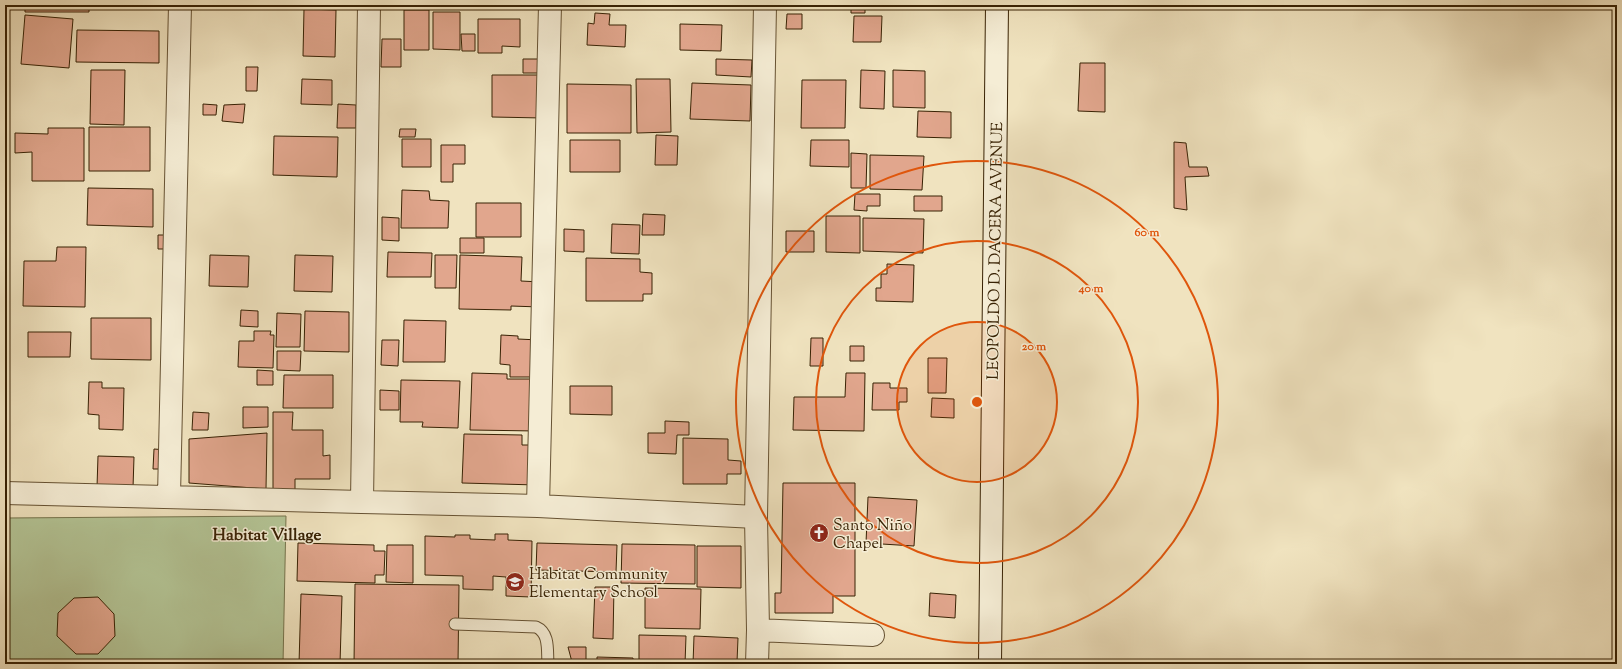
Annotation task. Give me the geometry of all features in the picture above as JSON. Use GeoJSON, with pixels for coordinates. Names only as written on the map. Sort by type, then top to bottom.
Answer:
{"type":"FeatureCollection","features":[{"type":"Feature","properties":{"kind":"street"},"geometry":{"type":"LineString","coordinates":[[169,496],[180,5]]}},
{"type":"Feature","properties":{"kind":"street"},"geometry":{"type":"LineString","coordinates":[[362,502],[369,5]]}},
{"type":"Feature","properties":{"kind":"street"},"geometry":{"type":"LineString","coordinates":[[538,506],[550,5]]}},
{"type":"Feature","properties":{"kind":"street"},"geometry":{"type":"LineString","coordinates":[[757,664],[758,630],[756,517],[765,5]]}},
{"type":"Feature","properties":{"kind":"street","name":"LEOPOLDO D. DACERA AVENUE"},"geometry":{"type":"LineString","coordinates":[[990,664],[997,5]]}},
{"type":"Feature","properties":{"kind":"street"},"geometry":{"type":"LineString","coordinates":[[5,493],[538,506],[756,517]]}},
{"type":"Feature","properties":{"kind":"street"},"geometry":{"type":"LineString","coordinates":[[758,630],[873,635]]}},
{"type":"Feature","properties":{"kind":"lane"},"geometry":{"type":"LineString","coordinates":[[455,624],[536,627],[542,630],[546,636],[548,664]]}},
{"type":"Feature","properties":{"kind":"green space"},"geometry":{"type":"Polygon","coordinates":[[[286,516],[283,664],[5,664],[5,518],[286,516]]]}},
{"type":"Feature","properties":{"kind":"building"},"geometry":{"type":"Polygon","coordinates":[[[25,5],[89,5],[89,12],[25,12],[25,5]]]}},
{"type":"Feature","properties":{"kind":"building"},"geometry":{"type":"Polygon","coordinates":[[[380,5],[432,5],[432,7],[380,7],[380,5]]]}},
{"type":"Feature","properties":{"kind":"building"},"geometry":{"type":"Polygon","coordinates":[[[439,5],[454,5],[454,9],[439,9],[439,5]]]}},
{"type":"Feature","properties":{"kind":"building"},"geometry":{"type":"Polygon","coordinates":[[[791,5],[850,5],[850,9],[791,7],[791,5]]]}},
{"type":"Feature","properties":{"kind":"building"},"geometry":{"type":"Polygon","coordinates":[[[851,5],[865,5],[865,13],[851,13],[851,5]]]}},
{"type":"Feature","properties":{"kind":"building"},"geometry":{"type":"Polygon","coordinates":[[[304,9],[336,10],[335,57],[303,56],[304,9]]]}},
{"type":"Feature","properties":{"kind":"building"},"geometry":{"type":"Polygon","coordinates":[[[404,10],[429,10],[429,50],[404,50],[404,10]]]}},
{"type":"Feature","properties":{"kind":"building"},"geometry":{"type":"Polygon","coordinates":[[[433,12],[460,12],[460,50],[433,49],[433,12]]]}},
{"type":"Feature","properties":{"kind":"building"},"geometry":{"type":"Polygon","coordinates":[[[595,13],[610,14],[609,25],[626,25],[625,47],[587,45],[588,23],[594,24],[595,13]]]}},
{"type":"Feature","properties":{"kind":"building"},"geometry":{"type":"Polygon","coordinates":[[[787,14],[802,14],[802,29],[786,29],[787,14]]]}},
{"type":"Feature","properties":{"kind":"building"},"geometry":{"type":"Polygon","coordinates":[[[25,15],[73,19],[69,68],[21,64],[25,15]]]}},
{"type":"Feature","properties":{"kind":"building"},"geometry":{"type":"Polygon","coordinates":[[[854,16],[882,16],[881,42],[853,42],[854,16]]]}},
{"type":"Feature","properties":{"kind":"building"},"geometry":{"type":"Polygon","coordinates":[[[478,19],[520,19],[520,47],[502,46],[502,53],[478,53],[478,19]]]}},
{"type":"Feature","properties":{"kind":"building"},"geometry":{"type":"Polygon","coordinates":[[[680,24],[722,25],[721,51],[680,50],[680,24]]]}},
{"type":"Feature","properties":{"kind":"building"},"geometry":{"type":"Polygon","coordinates":[[[77,30],[159,31],[159,63],[76,62],[77,30]]]}},
{"type":"Feature","properties":{"kind":"building"},"geometry":{"type":"Polygon","coordinates":[[[461,34],[475,34],[475,51],[462,51],[461,34]]]}},
{"type":"Feature","properties":{"kind":"building"},"geometry":{"type":"Polygon","coordinates":[[[382,39],[401,39],[401,67],[381,67],[382,39]]]}},
{"type":"Feature","properties":{"kind":"building"},"geometry":{"type":"Polygon","coordinates":[[[523,59],[542,59],[543,73],[523,73],[523,59]]]}},
{"type":"Feature","properties":{"kind":"building"},"geometry":{"type":"Polygon","coordinates":[[[716,59],[752,60],[751,77],[716,75],[716,59]]]}},
{"type":"Feature","properties":{"kind":"building"},"geometry":{"type":"Polygon","coordinates":[[[1080,63],[1105,63],[1105,112],[1078,111],[1080,63]]]}},
{"type":"Feature","properties":{"kind":"building"},"geometry":{"type":"Polygon","coordinates":[[[246,67],[258,67],[257,91],[246,91],[246,67]]]}},
{"type":"Feature","properties":{"kind":"building"},"geometry":{"type":"Polygon","coordinates":[[[91,70],[125,70],[124,125],[90,124],[91,70]]]}},
{"type":"Feature","properties":{"kind":"building"},"geometry":{"type":"Polygon","coordinates":[[[861,70],[885,71],[884,109],[860,108],[861,70]]]}},
{"type":"Feature","properties":{"kind":"building"},"geometry":{"type":"Polygon","coordinates":[[[893,70],[925,71],[925,108],[893,107],[893,70]]]}},
{"type":"Feature","properties":{"kind":"building"},"geometry":{"type":"Polygon","coordinates":[[[492,75],[543,75],[543,118],[492,117],[492,75]]]}},
{"type":"Feature","properties":{"kind":"building"},"geometry":{"type":"Polygon","coordinates":[[[302,79],[332,80],[332,105],[301,104],[302,79]]]}},
{"type":"Feature","properties":{"kind":"building"},"geometry":{"type":"Polygon","coordinates":[[[636,79],[670,79],[671,132],[637,133],[636,79]]]}},
{"type":"Feature","properties":{"kind":"building"},"geometry":{"type":"Polygon","coordinates":[[[802,80],[846,80],[845,128],[801,128],[802,80]]]}},
{"type":"Feature","properties":{"kind":"building"},"geometry":{"type":"Polygon","coordinates":[[[692,83],[751,85],[750,121],[690,119],[692,83]]]}},
{"type":"Feature","properties":{"kind":"building"},"geometry":{"type":"Polygon","coordinates":[[[567,84],[631,85],[631,133],[567,133],[567,84]]]}},
{"type":"Feature","properties":{"kind":"building"},"geometry":{"type":"Polygon","coordinates":[[[203,104],[217,105],[216,115],[203,115],[203,104]]]}},
{"type":"Feature","properties":{"kind":"building"},"geometry":{"type":"Polygon","coordinates":[[[245,104],[243,123],[222,121],[224,105],[245,104]]]}},
{"type":"Feature","properties":{"kind":"building"},"geometry":{"type":"Polygon","coordinates":[[[338,104],[356,105],[356,128],[337,128],[338,104]]]}},
{"type":"Feature","properties":{"kind":"building"},"geometry":{"type":"Polygon","coordinates":[[[918,111],[951,112],[951,138],[917,137],[918,111]]]}},
{"type":"Feature","properties":{"kind":"building"},"geometry":{"type":"Polygon","coordinates":[[[89,127],[150,127],[150,171],[89,171],[89,127]]]}},
{"type":"Feature","properties":{"kind":"building"},"geometry":{"type":"Polygon","coordinates":[[[48,128],[84,128],[84,181],[32,181],[32,152],[15,153],[15,133],[48,134],[48,128]]]}},
{"type":"Feature","properties":{"kind":"building"},"geometry":{"type":"Polygon","coordinates":[[[400,129],[416,129],[415,137],[399,137],[400,129]]]}},
{"type":"Feature","properties":{"kind":"building"},"geometry":{"type":"Polygon","coordinates":[[[656,135],[678,136],[677,165],[655,165],[656,135]]]}},
{"type":"Feature","properties":{"kind":"building"},"geometry":{"type":"Polygon","coordinates":[[[274,136],[338,137],[337,177],[273,175],[274,136]]]}},
{"type":"Feature","properties":{"kind":"building"},"geometry":{"type":"Polygon","coordinates":[[[402,139],[431,139],[431,167],[402,167],[402,139]]]}},
{"type":"Feature","properties":{"kind":"building"},"geometry":{"type":"Polygon","coordinates":[[[570,140],[620,140],[620,172],[570,172],[570,140]]]}},
{"type":"Feature","properties":{"kind":"building"},"geometry":{"type":"Polygon","coordinates":[[[811,140],[849,140],[849,167],[810,166],[811,140]]]}},
{"type":"Feature","properties":{"kind":"building"},"geometry":{"type":"Polygon","coordinates":[[[1174,142],[1186,143],[1189,167],[1207,167],[1209,176],[1185,177],[1187,210],[1174,208],[1174,142]]]}},
{"type":"Feature","properties":{"kind":"building"},"geometry":{"type":"Polygon","coordinates":[[[441,145],[465,145],[465,164],[453,164],[453,182],[441,182],[441,145]]]}},
{"type":"Feature","properties":{"kind":"building"},"geometry":{"type":"Polygon","coordinates":[[[851,153],[867,154],[866,188],[851,188],[851,153]]]}},
{"type":"Feature","properties":{"kind":"building"},"geometry":{"type":"Polygon","coordinates":[[[870,155],[924,156],[922,190],[870,189],[870,155]]]}},
{"type":"Feature","properties":{"kind":"building"},"geometry":{"type":"Polygon","coordinates":[[[88,188],[153,189],[153,227],[87,225],[88,188]]]}},
{"type":"Feature","properties":{"kind":"building"},"geometry":{"type":"Polygon","coordinates":[[[402,190],[429,191],[430,200],[449,201],[448,228],[401,228],[402,190]]]}},
{"type":"Feature","properties":{"kind":"building"},"geometry":{"type":"Polygon","coordinates":[[[855,194],[880,194],[880,206],[867,206],[867,211],[854,210],[855,194]]]}},
{"type":"Feature","properties":{"kind":"building"},"geometry":{"type":"Polygon","coordinates":[[[914,196],[942,196],[942,211],[914,211],[914,196]]]}},
{"type":"Feature","properties":{"kind":"building"},"geometry":{"type":"Polygon","coordinates":[[[476,203],[521,203],[521,237],[476,237],[476,203]]]}},
{"type":"Feature","properties":{"kind":"building"},"geometry":{"type":"Polygon","coordinates":[[[643,214],[665,215],[664,235],[642,235],[643,214]]]}},
{"type":"Feature","properties":{"kind":"building"},"geometry":{"type":"Polygon","coordinates":[[[826,216],[860,216],[860,253],[826,252],[826,216]]]}},
{"type":"Feature","properties":{"kind":"building"},"geometry":{"type":"Polygon","coordinates":[[[382,217],[399,218],[399,241],[382,240],[382,217]]]}},
{"type":"Feature","properties":{"kind":"building"},"geometry":{"type":"Polygon","coordinates":[[[863,218],[924,219],[923,253],[863,251],[863,218]]]}},
{"type":"Feature","properties":{"kind":"building"},"geometry":{"type":"Polygon","coordinates":[[[612,224],[640,225],[639,254],[611,253],[612,224]]]}},
{"type":"Feature","properties":{"kind":"building"},"geometry":{"type":"Polygon","coordinates":[[[564,229],[584,230],[584,252],[564,251],[564,229]]]}},
{"type":"Feature","properties":{"kind":"building"},"geometry":{"type":"Polygon","coordinates":[[[786,231],[814,231],[814,252],[786,252],[786,231]]]}},
{"type":"Feature","properties":{"kind":"building"},"geometry":{"type":"Polygon","coordinates":[[[158,235],[172,235],[171,249],[158,249],[158,235]]]}},
{"type":"Feature","properties":{"kind":"building"},"geometry":{"type":"Polygon","coordinates":[[[460,238],[484,238],[484,253],[460,253],[460,238]]]}},
{"type":"Feature","properties":{"kind":"building"},"geometry":{"type":"Polygon","coordinates":[[[57,247],[86,247],[85,307],[23,306],[24,261],[56,261],[57,247]]]}},
{"type":"Feature","properties":{"kind":"building"},"geometry":{"type":"Polygon","coordinates":[[[388,252],[432,253],[431,277],[387,277],[388,252]]]}},
{"type":"Feature","properties":{"kind":"building"},"geometry":{"type":"Polygon","coordinates":[[[210,255],[249,256],[248,287],[209,286],[210,255]]]}},
{"type":"Feature","properties":{"kind":"building"},"geometry":{"type":"Polygon","coordinates":[[[295,255],[333,256],[332,292],[294,291],[295,255]]]}},
{"type":"Feature","properties":{"kind":"building"},"geometry":{"type":"Polygon","coordinates":[[[435,255],[457,255],[456,288],[435,288],[435,255]]]}},
{"type":"Feature","properties":{"kind":"building"},"geometry":{"type":"Polygon","coordinates":[[[460,255],[522,257],[521,281],[541,282],[540,307],[511,306],[511,310],[459,309],[460,255]]]}},
{"type":"Feature","properties":{"kind":"building"},"geometry":{"type":"Polygon","coordinates":[[[586,258],[640,259],[640,272],[652,273],[652,294],[643,294],[643,301],[586,301],[586,258]]]}},
{"type":"Feature","properties":{"kind":"building"},"geometry":{"type":"Polygon","coordinates":[[[887,264],[914,265],[913,302],[876,301],[876,288],[881,288],[881,274],[887,274],[887,264]]]}},
{"type":"Feature","properties":{"kind":"building"},"geometry":{"type":"Polygon","coordinates":[[[241,310],[258,311],[258,327],[240,326],[241,310]]]}},
{"type":"Feature","properties":{"kind":"building"},"geometry":{"type":"Polygon","coordinates":[[[305,311],[349,312],[349,352],[304,351],[305,311]]]}},
{"type":"Feature","properties":{"kind":"building"},"geometry":{"type":"Polygon","coordinates":[[[277,313],[301,314],[300,347],[276,347],[277,313]]]}},
{"type":"Feature","properties":{"kind":"building"},"geometry":{"type":"Polygon","coordinates":[[[91,318],[151,318],[151,360],[91,359],[91,318]]]}},
{"type":"Feature","properties":{"kind":"building"},"geometry":{"type":"Polygon","coordinates":[[[404,320],[446,321],[445,362],[403,362],[404,320]]]}},
{"type":"Feature","properties":{"kind":"building"},"geometry":{"type":"Polygon","coordinates":[[[254,331],[271,331],[270,335],[274,335],[273,368],[238,367],[239,341],[254,341],[254,331]]]}},
{"type":"Feature","properties":{"kind":"building"},"geometry":{"type":"Polygon","coordinates":[[[28,332],[71,332],[70,357],[28,357],[28,332]]]}},
{"type":"Feature","properties":{"kind":"building"},"geometry":{"type":"Polygon","coordinates":[[[501,335],[518,336],[518,339],[539,340],[538,377],[510,377],[510,365],[500,364],[501,335]]]}},
{"type":"Feature","properties":{"kind":"building"},"geometry":{"type":"Polygon","coordinates":[[[811,338],[823,338],[823,366],[810,366],[811,338]]]}},
{"type":"Feature","properties":{"kind":"building"},"geometry":{"type":"Polygon","coordinates":[[[382,340],[399,340],[398,366],[381,365],[382,340]]]}},
{"type":"Feature","properties":{"kind":"building"},"geometry":{"type":"Polygon","coordinates":[[[850,346],[864,346],[864,361],[850,361],[850,346]]]}},
{"type":"Feature","properties":{"kind":"building"},"geometry":{"type":"Polygon","coordinates":[[[277,351],[301,351],[300,371],[277,370],[277,351]]]}},
{"type":"Feature","properties":{"kind":"building"},"geometry":{"type":"Polygon","coordinates":[[[928,358],[947,358],[946,393],[928,393],[928,358]]]}},
{"type":"Feature","properties":{"kind":"building"},"geometry":{"type":"Polygon","coordinates":[[[257,370],[273,371],[273,385],[257,385],[257,370]]]}},
{"type":"Feature","properties":{"kind":"building"},"geometry":{"type":"Polygon","coordinates":[[[472,373],[507,374],[507,379],[537,379],[536,431],[470,430],[472,373]]]}},
{"type":"Feature","properties":{"kind":"building"},"geometry":{"type":"Polygon","coordinates":[[[846,373],[865,373],[864,431],[793,430],[794,397],[845,397],[846,373]]]}},
{"type":"Feature","properties":{"kind":"building"},"geometry":{"type":"Polygon","coordinates":[[[284,375],[333,375],[333,408],[283,408],[284,375]]]}},
{"type":"Feature","properties":{"kind":"building"},"geometry":{"type":"Polygon","coordinates":[[[401,380],[460,381],[458,428],[422,427],[423,422],[400,422],[401,380]]]}},
{"type":"Feature","properties":{"kind":"building"},"geometry":{"type":"Polygon","coordinates":[[[89,382],[102,382],[102,388],[124,388],[123,430],[99,429],[99,415],[88,414],[89,382]]]}},
{"type":"Feature","properties":{"kind":"building"},"geometry":{"type":"Polygon","coordinates":[[[873,383],[890,383],[890,388],[907,388],[907,402],[899,402],[899,410],[872,410],[873,383]]]}},
{"type":"Feature","properties":{"kind":"building"},"geometry":{"type":"Polygon","coordinates":[[[570,386],[612,386],[612,415],[570,414],[570,386]]]}},
{"type":"Feature","properties":{"kind":"building"},"geometry":{"type":"Polygon","coordinates":[[[380,390],[399,391],[399,410],[380,410],[380,390]]]}},
{"type":"Feature","properties":{"kind":"building"},"geometry":{"type":"Polygon","coordinates":[[[932,398],[954,399],[954,418],[931,417],[932,398]]]}},
{"type":"Feature","properties":{"kind":"building"},"geometry":{"type":"Polygon","coordinates":[[[243,407],[268,407],[268,427],[243,428],[243,407]]]}},
{"type":"Feature","properties":{"kind":"building"},"geometry":{"type":"Polygon","coordinates":[[[193,412],[209,413],[208,430],[192,430],[193,412]]]}},
{"type":"Feature","properties":{"kind":"building"},"geometry":{"type":"Polygon","coordinates":[[[273,412],[293,412],[292,430],[323,430],[323,456],[330,455],[330,479],[295,479],[295,495],[273,495],[273,412]]]}},
{"type":"Feature","properties":{"kind":"building"},"geometry":{"type":"Polygon","coordinates":[[[665,421],[689,422],[689,435],[677,435],[676,454],[648,453],[648,433],[665,433],[665,421]]]}},
{"type":"Feature","properties":{"kind":"building"},"geometry":{"type":"Polygon","coordinates":[[[267,433],[266,489],[189,483],[189,439],[267,433]]]}},
{"type":"Feature","properties":{"kind":"building"},"geometry":{"type":"Polygon","coordinates":[[[464,434],[522,435],[522,445],[537,445],[537,485],[462,483],[464,434]]]}},
{"type":"Feature","properties":{"kind":"building"},"geometry":{"type":"Polygon","coordinates":[[[683,438],[728,439],[728,460],[741,461],[741,474],[727,474],[727,484],[683,484],[683,438]]]}},
{"type":"Feature","properties":{"kind":"building"},"geometry":{"type":"Polygon","coordinates":[[[154,449],[167,450],[166,469],[153,469],[154,449]]]}},
{"type":"Feature","properties":{"kind":"building"},"geometry":{"type":"Polygon","coordinates":[[[98,456],[134,457],[133,488],[97,487],[98,456]]]}},
{"type":"Feature","properties":{"kind":"building","name":"Santo Niño Chapel"},"geometry":{"type":"Polygon","coordinates":[[[783,483],[855,483],[855,596],[833,596],[833,613],[775,613],[775,593],[781,593],[783,483]]]}},
{"type":"Feature","properties":{"kind":"building"},"geometry":{"type":"Polygon","coordinates":[[[868,497],[917,500],[914,546],[866,543],[868,497]]]}},
{"type":"Feature","properties":{"kind":"building"},"geometry":{"type":"Polygon","coordinates":[[[495,534],[508,534],[508,540],[532,541],[531,597],[506,596],[506,577],[493,576],[493,590],[463,589],[463,576],[425,575],[425,536],[455,537],[455,535],[470,535],[470,539],[495,540],[495,534]]]}},
{"type":"Feature","properties":{"kind":"building"},"geometry":{"type":"Polygon","coordinates":[[[298,543],[374,545],[374,551],[385,551],[384,575],[375,575],[375,583],[297,581],[298,543]]]}},
{"type":"Feature","properties":{"kind":"building"},"geometry":{"type":"Polygon","coordinates":[[[537,543],[617,545],[616,572],[536,570],[537,543]]]}},
{"type":"Feature","properties":{"kind":"building"},"geometry":{"type":"Polygon","coordinates":[[[622,544],[695,545],[695,584],[621,583],[622,544]]]}},
{"type":"Feature","properties":{"kind":"building"},"geometry":{"type":"Polygon","coordinates":[[[387,545],[413,545],[413,583],[386,582],[387,545]]]}},
{"type":"Feature","properties":{"kind":"building"},"geometry":{"type":"Polygon","coordinates":[[[697,546],[741,546],[741,588],[697,587],[697,546]]]}},
{"type":"Feature","properties":{"kind":"building"},"geometry":{"type":"Polygon","coordinates":[[[355,584],[459,585],[458,664],[354,664],[355,584]]]}},
{"type":"Feature","properties":{"kind":"building"},"geometry":{"type":"Polygon","coordinates":[[[595,587],[614,587],[613,639],[593,638],[595,587]]]}},
{"type":"Feature","properties":{"kind":"building"},"geometry":{"type":"Polygon","coordinates":[[[645,588],[701,589],[700,629],[645,628],[645,588]]]}},
{"type":"Feature","properties":{"kind":"building"},"geometry":{"type":"Polygon","coordinates":[[[930,593],[956,595],[955,618],[929,616],[930,593]]]}},
{"type":"Feature","properties":{"kind":"building"},"geometry":{"type":"Polygon","coordinates":[[[301,594],[342,596],[340,664],[299,664],[301,594]]]}},
{"type":"Feature","properties":{"kind":"building"},"geometry":{"type":"Polygon","coordinates":[[[98,597],[114,614],[115,636],[98,654],[76,654],[57,636],[58,613],[74,598],[98,597]]]}},
{"type":"Feature","properties":{"kind":"building"},"geometry":{"type":"Polygon","coordinates":[[[639,635],[686,636],[685,664],[639,664],[639,635]]]}},
{"type":"Feature","properties":{"kind":"building"},"geometry":{"type":"Polygon","coordinates":[[[694,636],[738,638],[737,662],[719,661],[719,664],[693,664],[694,636]]]}},
{"type":"Feature","properties":{"kind":"building"},"geometry":{"type":"Polygon","coordinates":[[[568,647],[586,647],[586,664],[572,662],[568,647]]]}},
{"type":"Feature","properties":{"kind":"building"},"geometry":{"type":"Polygon","coordinates":[[[597,657],[633,658],[633,664],[597,664],[597,657]]]}},
{"type":"Feature","properties":{"kind":"place","name":"Santo Niño Chapel"},"geometry":{"type":"Point","coordinates":[819,533]}},
{"type":"Feature","properties":{"kind":"place","name":"Habitat Community Elementary School"},"geometry":{"type":"Point","coordinates":[515,582]}},
{"type":"Feature","properties":{"kind":"district","name":"Habitat Village"},"geometry":{"type":"Point","coordinates":[267,534]}}]}
